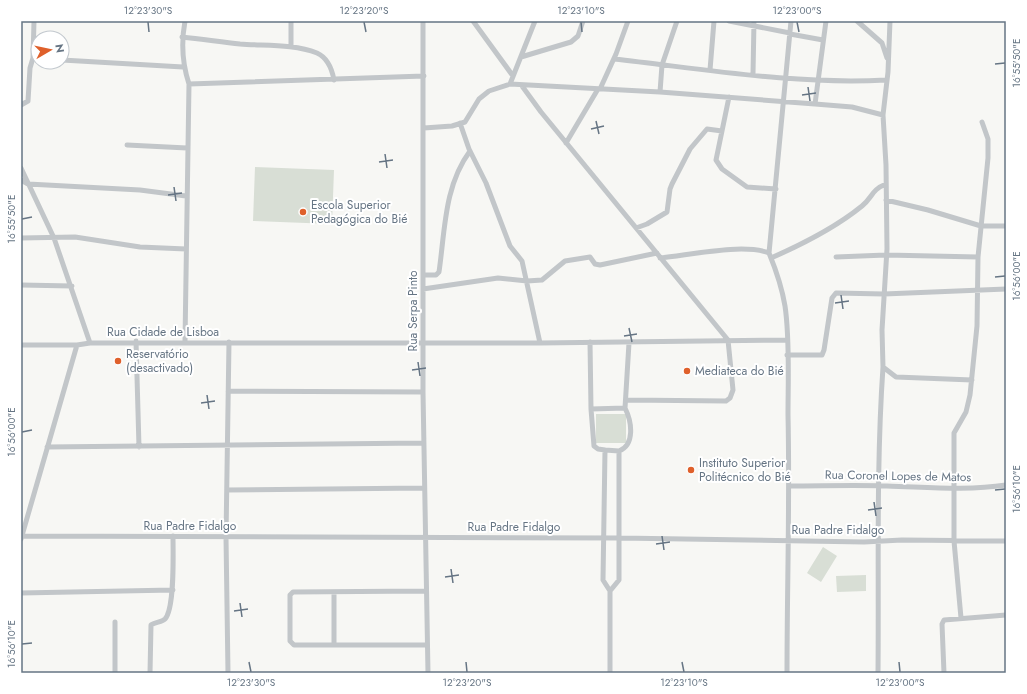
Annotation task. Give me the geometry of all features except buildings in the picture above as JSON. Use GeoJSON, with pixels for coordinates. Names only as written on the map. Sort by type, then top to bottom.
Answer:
{"type":"FeatureCollection","features":[{"type":"Feature","properties":{"kind":"street"},"geometry":{"type":"LineString","coordinates":[[185,21],[182,37],[184,66],[189,84],[186,196],[185,341]]}},
{"type":"Feature","properties":{"kind":"street"},"geometry":{"type":"LineString","coordinates":[[290,21],[291,47]]}},
{"type":"Feature","properties":{"kind":"street","name":"Rua Serpa Pinto"},"geometry":{"type":"LineString","coordinates":[[423,21],[423,443],[425,591],[428,673]]}},
{"type":"Feature","properties":{"kind":"street"},"geometry":{"type":"LineString","coordinates":[[473,21],[513,76]]}},
{"type":"Feature","properties":{"kind":"street"},"geometry":{"type":"LineString","coordinates":[[510,84],[535,21]]}},
{"type":"Feature","properties":{"kind":"street"},"geometry":{"type":"LineString","coordinates":[[521,57],[571,42],[578,36],[583,21]]}},
{"type":"Feature","properties":{"kind":"street"},"geometry":{"type":"LineString","coordinates":[[566,143],[599,89],[614,59],[628,21]]}},
{"type":"Feature","properties":{"kind":"street"},"geometry":{"type":"LineString","coordinates":[[660,92],[662,65],[677,21]]}},
{"type":"Feature","properties":{"kind":"street"},"geometry":{"type":"LineString","coordinates":[[710,70],[714,21]]}},
{"type":"Feature","properties":{"kind":"street"},"geometry":{"type":"LineString","coordinates":[[729,21],[754,24],[790,34],[823,40]]}},
{"type":"Feature","properties":{"kind":"street"},"geometry":{"type":"LineString","coordinates":[[787,673],[787,540],[790,486],[787,340],[785,306],[770,256],[785,102],[791,21]]}},
{"type":"Feature","properties":{"kind":"street"},"geometry":{"type":"LineString","coordinates":[[815,104],[826,21]]}},
{"type":"Feature","properties":{"kind":"street"},"geometry":{"type":"LineString","coordinates":[[857,21],[882,43],[888,61]]}},
{"type":"Feature","properties":{"kind":"street"},"geometry":{"type":"LineString","coordinates":[[878,673],[878,486],[883,366],[882,330],[886,255],[886,184],[883,115],[890,21]]}},
{"type":"Feature","properties":{"kind":"street"},"geometry":{"type":"LineString","coordinates":[[753,74],[754,24]]}},
{"type":"Feature","properties":{"kind":"street"},"geometry":{"type":"LineString","coordinates":[[182,37],[232,43],[291,47],[317,53],[324,58],[330,66],[334,80]]}},
{"type":"Feature","properties":{"kind":"street"},"geometry":{"type":"LineString","coordinates":[[614,59],[786,79],[818,81],[886,80]]}},
{"type":"Feature","properties":{"kind":"street"},"geometry":{"type":"LineString","coordinates":[[70,60],[184,66]]}},
{"type":"Feature","properties":{"kind":"street"},"geometry":{"type":"LineString","coordinates":[[21,105],[28,101],[30,68]]}},
{"type":"Feature","properties":{"kind":"street"},"geometry":{"type":"LineString","coordinates":[[189,84],[424,76]]}},
{"type":"Feature","properties":{"kind":"street"},"geometry":{"type":"LineString","coordinates":[[424,128],[452,126],[460,123],[468,118],[479,99],[489,91],[510,84],[522,86],[660,92],[852,107],[883,115]]}},
{"type":"Feature","properties":{"kind":"street"},"geometry":{"type":"LineString","coordinates":[[522,86],[566,143],[728,340],[733,390],[730,398],[726,401],[627,400]]}},
{"type":"Feature","properties":{"kind":"street"},"geometry":{"type":"LineString","coordinates":[[729,97],[716,159],[722,170],[747,187],[776,189]]}},
{"type":"Feature","properties":{"kind":"street"},"geometry":{"type":"LineString","coordinates":[[961,618],[954,541],[954,433],[966,412],[972,380],[977,326],[978,258],[988,158],[988,139],[982,122]]}},
{"type":"Feature","properties":{"kind":"street"},"geometry":{"type":"LineString","coordinates":[[460,123],[470,151],[486,183],[510,246],[522,261],[528,281],[540,343]]}},
{"type":"Feature","properties":{"kind":"street"},"geometry":{"type":"LineString","coordinates":[[636,228],[647,224],[667,212],[670,189],[690,149],[708,129],[722,131]]}},
{"type":"Feature","properties":{"kind":"street"},"geometry":{"type":"LineString","coordinates":[[127,145],[187,148]]}},
{"type":"Feature","properties":{"kind":"street"},"geometry":{"type":"LineString","coordinates":[[423,275],[436,275],[439,272],[449,193],[460,164],[470,151]]}},
{"type":"Feature","properties":{"kind":"street","name":"Rua Cidade de Lisboa"},"geometry":{"type":"LineString","coordinates":[[21,168],[54,238],[72,286],[90,342],[629,343],[787,340]]}},
{"type":"Feature","properties":{"kind":"street"},"geometry":{"type":"LineString","coordinates":[[21,180],[28,184],[140,190],[186,196]]}},
{"type":"Feature","properties":{"kind":"street"},"geometry":{"type":"LineString","coordinates":[[422,289],[498,278],[528,281],[545,278],[565,261],[589,257],[595,264],[600,265],[658,256],[739,249],[753,249],[770,256],[829,230],[863,205],[875,189],[886,184]]}},
{"type":"Feature","properties":{"kind":"street"},"geometry":{"type":"LineString","coordinates":[[886,200],[928,210],[981,226],[1006,226]]}},
{"type":"Feature","properties":{"kind":"street"},"geometry":{"type":"LineString","coordinates":[[21,238],[86,238],[140,247],[186,249]]}},
{"type":"Feature","properties":{"kind":"street"},"geometry":{"type":"LineString","coordinates":[[836,257],[886,255],[978,258]]}},
{"type":"Feature","properties":{"kind":"street"},"geometry":{"type":"LineString","coordinates":[[21,285],[72,286]]}},
{"type":"Feature","properties":{"kind":"street"},"geometry":{"type":"LineString","coordinates":[[787,355],[822,355],[834,295],[842,293],[884,294],[977,292],[1006,289]]}},
{"type":"Feature","properties":{"kind":"street"},"geometry":{"type":"LineString","coordinates":[[136,341],[138,446]]}},
{"type":"Feature","properties":{"kind":"street"},"geometry":{"type":"LineString","coordinates":[[21,345],[77,345],[90,342]]}},
{"type":"Feature","properties":{"kind":"street"},"geometry":{"type":"LineString","coordinates":[[228,673],[226,537],[229,342]]}},
{"type":"Feature","properties":{"kind":"street"},"geometry":{"type":"LineString","coordinates":[[590,342],[591,409],[594,446],[598,449],[605,450],[619,450],[626,448],[629,443],[630,421],[625,408],[627,400],[629,343]]}},
{"type":"Feature","properties":{"kind":"street"},"geometry":{"type":"LineString","coordinates":[[21,537],[77,345]]}},
{"type":"Feature","properties":{"kind":"street"},"geometry":{"type":"LineString","coordinates":[[883,366],[896,377],[972,380]]}},
{"type":"Feature","properties":{"kind":"street"},"geometry":{"type":"LineString","coordinates":[[228,391],[423,392]]}},
{"type":"Feature","properties":{"kind":"street"},"geometry":{"type":"LineString","coordinates":[[591,409],[625,408]]}},
{"type":"Feature","properties":{"kind":"street"},"geometry":{"type":"LineString","coordinates":[[47,448],[228,444],[423,443]]}},
{"type":"Feature","properties":{"kind":"street"},"geometry":{"type":"LineString","coordinates":[[605,450],[603,580],[610,590],[610,673]]}},
{"type":"Feature","properties":{"kind":"street"},"geometry":{"type":"LineString","coordinates":[[610,590],[619,580],[619,450]]}},
{"type":"Feature","properties":{"kind":"street","name":"Rua Coronel Lopes de Matos"},"geometry":{"type":"LineString","coordinates":[[790,486],[993,487],[1006,485]]}},
{"type":"Feature","properties":{"kind":"street"},"geometry":{"type":"LineString","coordinates":[[227,490],[424,488]]}},
{"type":"Feature","properties":{"kind":"street"},"geometry":{"type":"LineString","coordinates":[[150,673],[151,625],[163,621],[167,616],[173,590],[173,536]]}},
{"type":"Feature","properties":{"kind":"street","name":"Rua Padre Fidalgo"},"geometry":{"type":"LineString","coordinates":[[21,537],[425,537],[1006,541]]}},
{"type":"Feature","properties":{"kind":"street"},"geometry":{"type":"LineString","coordinates":[[21,593],[173,590]]}},
{"type":"Feature","properties":{"kind":"street"},"geometry":{"type":"LineString","coordinates":[[425,591],[291,593],[290,641],[294,645],[427,645]]}},
{"type":"Feature","properties":{"kind":"street"},"geometry":{"type":"LineString","coordinates":[[334,592],[334,645]]}},
{"type":"Feature","properties":{"kind":"street"},"geometry":{"type":"LineString","coordinates":[[944,673],[942,624],[944,620],[1006,615]]}},
{"type":"Feature","properties":{"kind":"street"},"geometry":{"type":"LineString","coordinates":[[115,622],[115,673]]}},
{"type":"Feature","properties":{"kind":"shaded area"},"geometry":{"type":"Polygon","coordinates":[[[255,167],[334,170],[332,224],[253,221],[255,167]]]}},
{"type":"Feature","properties":{"kind":"shaded area"},"geometry":{"type":"Polygon","coordinates":[[[596,414],[626,414],[626,443],[596,443],[596,414]]]}},
{"type":"Feature","properties":{"kind":"shaded area"},"geometry":{"type":"Polygon","coordinates":[[[823,547],[837,556],[821,582],[807,573],[823,547]]]}},
{"type":"Feature","properties":{"kind":"shaded area"},"geometry":{"type":"Polygon","coordinates":[[[866,575],[866,591],[837,592],[836,576],[866,575]]]}},
{"type":"Feature","properties":{"kind":"place","name":"Escola Superior Pedagógica do Bié"},"geometry":{"type":"Point","coordinates":[303,212]}},
{"type":"Feature","properties":{"kind":"place","name":"Reservatório (desactivado)"},"geometry":{"type":"Point","coordinates":[118,361]}},
{"type":"Feature","properties":{"kind":"place","name":"Mediateca do Bié"},"geometry":{"type":"Point","coordinates":[687,371]}},
{"type":"Feature","properties":{"kind":"place","name":"Instituto Superior Politécnico do Bié"},"geometry":{"type":"Point","coordinates":[691,470]}}]}
